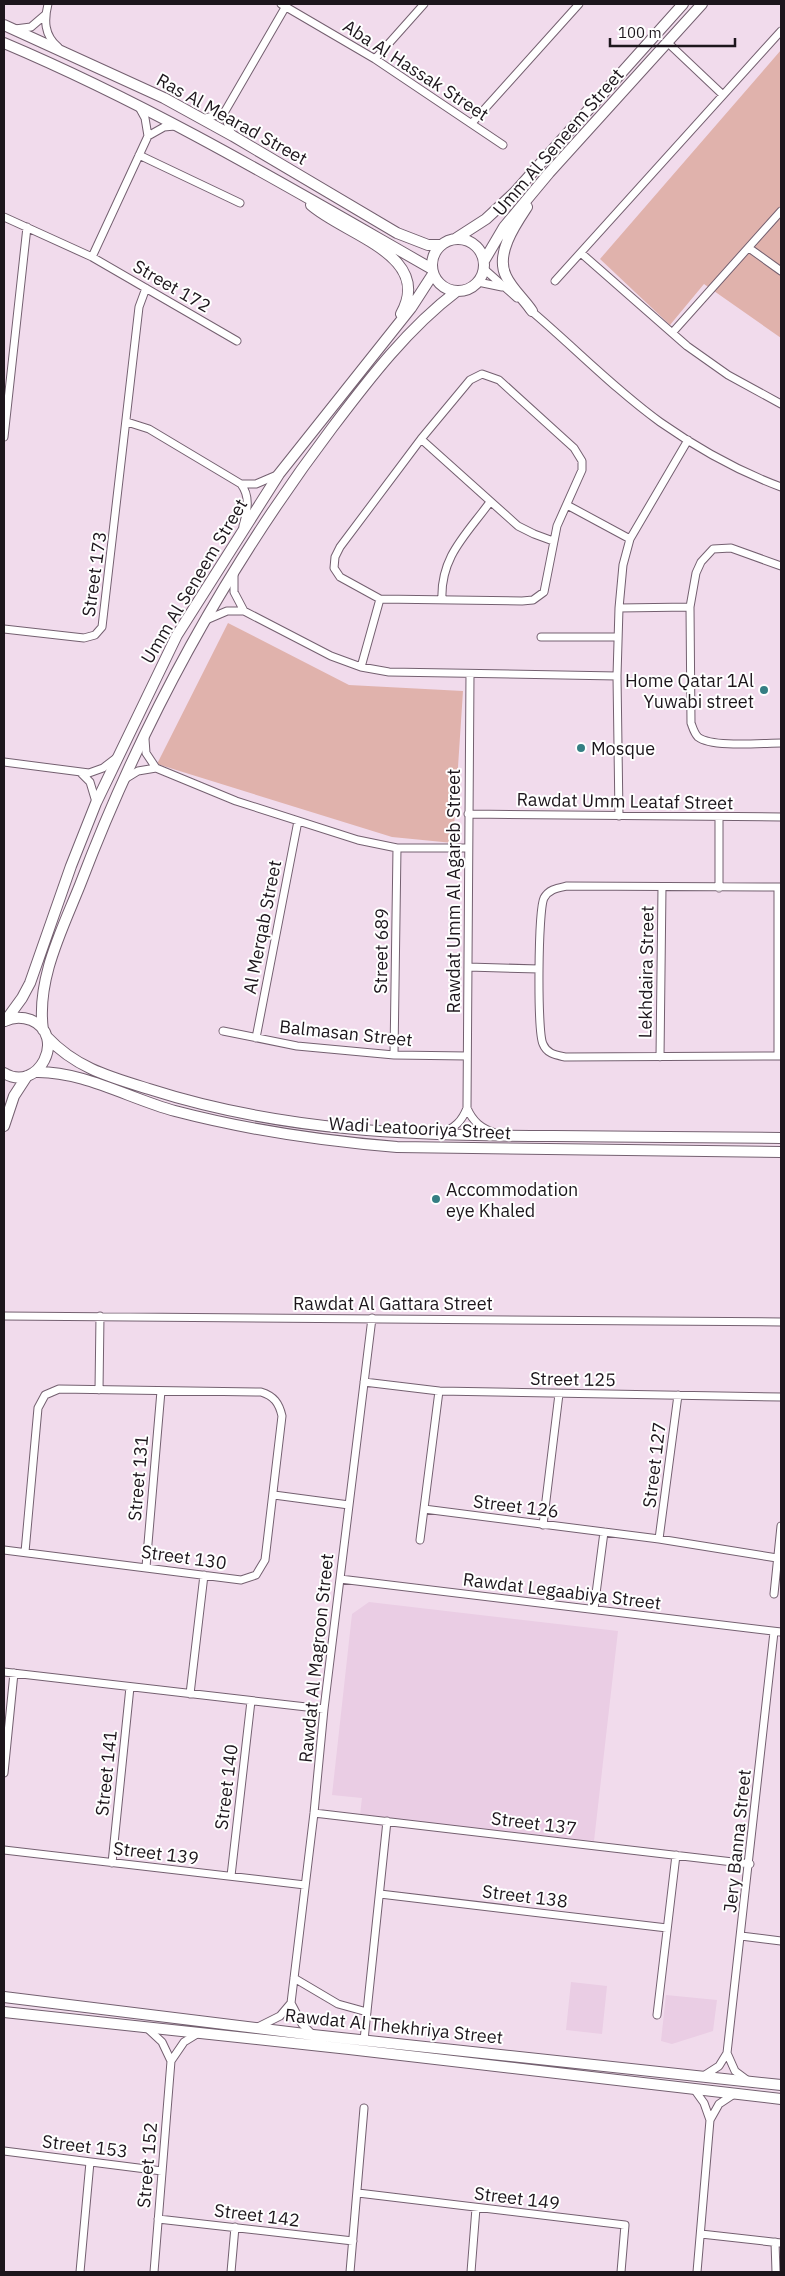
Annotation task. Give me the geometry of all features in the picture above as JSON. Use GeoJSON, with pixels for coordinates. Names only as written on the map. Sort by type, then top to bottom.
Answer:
{"type":"FeatureCollection","features":[{"type":"Feature","properties":{"kind":"street"},"geometry":{"type":"LineString","coordinates":[[48,4],[45,15],[46,31],[60,49]]}},
{"type":"Feature","properties":{"kind":"street"},"geometry":{"type":"LineString","coordinates":[[375,59],[424,4]]}},
{"type":"Feature","properties":{"kind":"street"},"geometry":{"type":"LineString","coordinates":[[472,123],[579,4]]}},
{"type":"Feature","properties":{"kind":"street","name":"Umm Al Seneem Street"},"geometry":{"type":"LineString","coordinates":[[455,239],[486,219],[514,194],[683,4]]}},
{"type":"Feature","properties":{"kind":"street","name":"Umm Al Seneem Street"},"geometry":{"type":"LineString","coordinates":[[484,265],[504,227],[549,172],[702,4]]}},
{"type":"Feature","properties":{"kind":"street","name":"Aba Al Hassak Street"},"geometry":{"type":"LineString","coordinates":[[224,113],[284,5],[375,59],[503,145]]}},
{"type":"Feature","properties":{"kind":"street"},"geometry":{"type":"LineString","coordinates":[[8,27],[31,27],[45,15]]}},
{"type":"Feature","properties":{"kind":"street","name":"Ras Al Mearad Street"},"geometry":{"type":"LineString","coordinates":[[8,27],[60,49],[164,98],[233,136],[397,233],[428,245],[440,245]]}},
{"type":"Feature","properties":{"kind":"street"},"geometry":{"type":"LineString","coordinates":[[555,281],[781,31]]}},
{"type":"Feature","properties":{"kind":"street"},"geometry":{"type":"LineString","coordinates":[[667,42],[723,94]]}},
{"type":"Feature","properties":{"kind":"street","name":"Ras Al Mearad Street"},"geometry":{"type":"LineString","coordinates":[[4,43],[135,103],[182,127],[433,272]]}},
{"type":"Feature","properties":{"kind":"street"},"geometry":{"type":"LineString","coordinates":[[92,257],[148,136],[145,118],[135,103]]}},
{"type":"Feature","properties":{"kind":"street"},"geometry":{"type":"LineString","coordinates":[[202,119],[224,113],[227,125],[233,136]]}},
{"type":"Feature","properties":{"kind":"street"},"geometry":{"type":"LineString","coordinates":[[148,136],[164,127],[182,127]]}},
{"type":"Feature","properties":{"kind":"street"},"geometry":{"type":"LineString","coordinates":[[140,155],[240,202]]}},
{"type":"Feature","properties":{"kind":"street"},"geometry":{"type":"LineString","coordinates":[[532,311],[505,275],[502,261],[511,234],[549,172]]}},
{"type":"Feature","properties":{"kind":"street"},"geometry":{"type":"LineString","coordinates":[[293,190],[322,215],[383,251],[402,266],[408,278],[408,298],[390,333]]}},
{"type":"Feature","properties":{"kind":"street"},"geometry":{"type":"LineString","coordinates":[[672,333],[781,211]]}},
{"type":"Feature","properties":{"kind":"street","name":"Street 172"},"geometry":{"type":"LineString","coordinates":[[4,217],[92,257],[237,341]]}},
{"type":"Feature","properties":{"kind":"street"},"geometry":{"type":"LineString","coordinates":[[4,436],[27,227]]}},
{"type":"Feature","properties":{"kind":"street"},"geometry":{"type":"LineString","coordinates":[[484,265],[478,282],[472,287],[457,291],[443,286],[433,272],[433,256],[440,245],[455,239],[470,242],[477,247],[484,265],[505,288],[632,400],[688,440],[744,472],[781,487]]}},
{"type":"Feature","properties":{"kind":"street"},"geometry":{"type":"LineString","coordinates":[[749,248],[781,271]]}},
{"type":"Feature","properties":{"kind":"street"},"geometry":{"type":"LineString","coordinates":[[581,253],[672,333],[728,375],[781,404]]}},
{"type":"Feature","properties":{"kind":"street","name":"Umm Al Seneem Street"},"geometry":{"type":"LineString","coordinates":[[5,1021],[22,998],[30,983],[71,866],[96,803],[177,635],[279,474],[390,333],[433,272]]}},
{"type":"Feature","properties":{"kind":"street"},"geometry":{"type":"LineString","coordinates":[[478,282],[505,288]]}},
{"type":"Feature","properties":{"kind":"street","name":"Street 173"},"geometry":{"type":"LineString","coordinates":[[4,629],[84,638],[94,635],[102,627],[139,307],[146,288]]}},
{"type":"Feature","properties":{"kind":"street","name":"Umm Al Seneem Street"},"geometry":{"type":"LineString","coordinates":[[32,1074],[43,1065],[47,1056],[42,1006],[47,973],[95,844],[123,781],[176,672],[235,571],[281,499],[351,404],[416,326],[457,291]]}},
{"type":"Feature","properties":{"kind":"street"},"geometry":{"type":"LineString","coordinates":[[482,374],[499,380],[580,455],[582,470],[553,541],[547,584],[540,597],[533,600],[380,599],[340,577],[334,568],[335,557],[340,547],[421,439],[470,380],[482,374]]}},
{"type":"Feature","properties":{"kind":"street"},"geometry":{"type":"LineString","coordinates":[[127,422],[149,430],[241,484],[246,492],[247,503],[242,530]]}},
{"type":"Feature","properties":{"kind":"street"},"geometry":{"type":"LineString","coordinates":[[421,439],[490,502],[525,530],[553,541]]}},
{"type":"Feature","properties":{"kind":"street"},"geometry":{"type":"LineString","coordinates":[[619,816],[617,676],[618,608],[622,565],[630,539],[688,440]]}},
{"type":"Feature","properties":{"kind":"street"},"geometry":{"type":"LineString","coordinates":[[241,484],[256,484],[279,474]]}},
{"type":"Feature","properties":{"kind":"street"},"geometry":{"type":"LineString","coordinates":[[442,600],[441,585],[447,562],[490,502]]}},
{"type":"Feature","properties":{"kind":"street"},"geometry":{"type":"LineString","coordinates":[[567,505],[630,539]]}},
{"type":"Feature","properties":{"kind":"street"},"geometry":{"type":"LineString","coordinates":[[781,566],[731,548],[713,549],[704,558],[696,573],[690,607],[691,723],[693,730],[698,737],[716,743],[781,743]]}},
{"type":"Feature","properties":{"kind":"street"},"geometry":{"type":"LineString","coordinates":[[235,571],[234,592],[244,611]]}},
{"type":"Feature","properties":{"kind":"street"},"geometry":{"type":"LineString","coordinates":[[361,667],[380,599]]}},
{"type":"Feature","properties":{"kind":"street"},"geometry":{"type":"LineString","coordinates":[[618,608],[690,607]]}},
{"type":"Feature","properties":{"kind":"street"},"geometry":{"type":"LineString","coordinates":[[206,620],[227,611],[244,611],[331,656],[361,667],[389,672],[617,676]]}},
{"type":"Feature","properties":{"kind":"street"},"geometry":{"type":"LineString","coordinates":[[541,637],[618,637]]}},
{"type":"Feature","properties":{"kind":"street","name":"Rawdat Umm Al Agareb Street"},"geometry":{"type":"LineString","coordinates":[[467,1108],[470,674]]}},
{"type":"Feature","properties":{"kind":"street"},"geometry":{"type":"LineString","coordinates":[[145,735],[146,753],[156,768]]}},
{"type":"Feature","properties":{"kind":"street"},"geometry":{"type":"LineString","coordinates":[[4,762],[81,772],[96,771],[117,757]]}},
{"type":"Feature","properties":{"kind":"street"},"geometry":{"type":"LineString","coordinates":[[123,781],[138,771],[156,768],[236,802],[358,840],[397,848],[468,848]]}},
{"type":"Feature","properties":{"kind":"street"},"geometry":{"type":"LineString","coordinates":[[81,772],[90,782],[96,803]]}},
{"type":"Feature","properties":{"kind":"street","name":"Rawdat Umm Leataf Street"},"geometry":{"type":"LineString","coordinates":[[468,814],[719,818],[781,817]]}},
{"type":"Feature","properties":{"kind":"street"},"geometry":{"type":"LineString","coordinates":[[719,818],[719,888]]}},
{"type":"Feature","properties":{"kind":"street","name":"Al Merqab Street"},"geometry":{"type":"LineString","coordinates":[[256,1038],[298,821]]}},
{"type":"Feature","properties":{"kind":"street","name":"Street 689"},"geometry":{"type":"LineString","coordinates":[[394,1055],[397,848]]}},
{"type":"Feature","properties":{"kind":"street"},"geometry":{"type":"LineString","coordinates":[[567,886],[662,887],[780,887],[779,1056],[565,1057],[547,1051],[540,1037],[539,969],[541,908],[549,892],[567,886]]}},
{"type":"Feature","properties":{"kind":"street","name":"Lekhdaira Street"},"geometry":{"type":"LineString","coordinates":[[660,1057],[662,887]]}},
{"type":"Feature","properties":{"kind":"street"},"geometry":{"type":"LineString","coordinates":[[468,967],[539,969]]}},
{"type":"Feature","properties":{"kind":"street","name":"Wadi Leatooriya Street"},"geometry":{"type":"LineString","coordinates":[[5,1021],[25,1018],[45,1033],[71,1060],[88,1068],[177,1098],[268,1119],[331,1128],[433,1135],[781,1138]]}},
{"type":"Feature","properties":{"kind":"street","name":"Balmasan Street"},"geometry":{"type":"LineString","coordinates":[[223,1031],[297,1046],[394,1055],[467,1056]]}},
{"type":"Feature","properties":{"kind":"street","name":"Wadi Leatooriya Street"},"geometry":{"type":"LineString","coordinates":[[4,1073],[17,1078],[32,1074],[66,1074],[173,1110],[265,1131],[340,1143],[397,1147],[781,1152]]}},
{"type":"Feature","properties":{"kind":"street"},"geometry":{"type":"LineString","coordinates":[[4,1126],[14,1096],[32,1074]]}},
{"type":"Feature","properties":{"kind":"street"},"geometry":{"type":"LineString","coordinates":[[433,1135],[455,1126],[464,1116],[467,1108]]}},
{"type":"Feature","properties":{"kind":"street"},"geometry":{"type":"LineString","coordinates":[[467,1108],[471,1117],[481,1127],[505,1136]]}},
{"type":"Feature","properties":{"kind":"street","name":"Rawdat Al Gattara Street"},"geometry":{"type":"LineString","coordinates":[[4,1316],[781,1322]]}},
{"type":"Feature","properties":{"kind":"street"},"geometry":{"type":"LineString","coordinates":[[99,1390],[100,1316]]}},
{"type":"Feature","properties":{"kind":"street","name":"Rawdat Al Magroon Street"},"geometry":{"type":"LineString","coordinates":[[291,2003],[314,1813],[324,1709],[372,1318]]}},
{"type":"Feature","properties":{"kind":"street","name":"Street 125"},"geometry":{"type":"LineString","coordinates":[[364,1382],[439,1391],[781,1397]]}},
{"type":"Feature","properties":{"kind":"street","name":"Street 130"},"geometry":{"type":"LineString","coordinates":[[4,1550],[240,1580],[256,1575],[265,1560],[274,1495],[282,1416],[276,1400],[261,1392],[58,1390],[45,1395],[38,1408],[25,1552]]}},
{"type":"Feature","properties":{"kind":"street"},"geometry":{"type":"LineString","coordinates":[[420,1540],[439,1391]]}},
{"type":"Feature","properties":{"kind":"street","name":"Street 131"},"geometry":{"type":"LineString","coordinates":[[146,1567],[161,1392]]}},
{"type":"Feature","properties":{"kind":"street"},"geometry":{"type":"LineString","coordinates":[[543,1525],[559,1394]]}},
{"type":"Feature","properties":{"kind":"street","name":"Street 127"},"geometry":{"type":"LineString","coordinates":[[659,1539],[678,1395]]}},
{"type":"Feature","properties":{"kind":"street"},"geometry":{"type":"LineString","coordinates":[[274,1495],[349,1506]]}},
{"type":"Feature","properties":{"kind":"street","name":"Street 126"},"geometry":{"type":"LineString","coordinates":[[424,1509],[659,1539],[778,1558]]}},
{"type":"Feature","properties":{"kind":"street"},"geometry":{"type":"LineString","coordinates":[[774,1594],[781,1526]]}},
{"type":"Feature","properties":{"kind":"street"},"geometry":{"type":"LineString","coordinates":[[594,1609],[604,1532]]}},
{"type":"Feature","properties":{"kind":"street"},"geometry":{"type":"LineString","coordinates":[[190,1694],[204,1574]]}},
{"type":"Feature","properties":{"kind":"street","name":"Rawdat Legaabiya Street"},"geometry":{"type":"LineString","coordinates":[[340,1579],[778,1632]]}},
{"type":"Feature","properties":{"kind":"street","name":"Jery Banna Street"},"geometry":{"type":"LineString","coordinates":[[727,2053],[778,1632]]}},
{"type":"Feature","properties":{"kind":"street"},"geometry":{"type":"LineString","coordinates":[[4,1672],[324,1709]]}},
{"type":"Feature","properties":{"kind":"street"},"geometry":{"type":"LineString","coordinates":[[4,1773],[14,1673]]}},
{"type":"Feature","properties":{"kind":"street","name":"Street 141"},"geometry":{"type":"LineString","coordinates":[[112,1863],[130,1687]]}},
{"type":"Feature","properties":{"kind":"street","name":"Street 140"},"geometry":{"type":"LineString","coordinates":[[230,1876],[251,1701]]}},
{"type":"Feature","properties":{"kind":"street","name":"Street 137"},"geometry":{"type":"LineString","coordinates":[[314,1813],[750,1864]]}},
{"type":"Feature","properties":{"kind":"street"},"geometry":{"type":"LineString","coordinates":[[364,2040],[387,1821]]}},
{"type":"Feature","properties":{"kind":"street","name":"Street 139"},"geometry":{"type":"LineString","coordinates":[[4,1850],[305,1885]]}},
{"type":"Feature","properties":{"kind":"street"},"geometry":{"type":"LineString","coordinates":[[657,2015],[676,1855]]}},
{"type":"Feature","properties":{"kind":"street","name":"Street 138"},"geometry":{"type":"LineString","coordinates":[[380,1894],[667,1928]]}},
{"type":"Feature","properties":{"kind":"street"},"geometry":{"type":"LineString","coordinates":[[741,1936],[781,1940]]}},
{"type":"Feature","properties":{"kind":"street"},"geometry":{"type":"LineString","coordinates":[[294,1978],[338,2004],[367,2012]]}},
{"type":"Feature","properties":{"kind":"street","name":"Rawdat Al Thekhriya Street"},"geometry":{"type":"LineString","coordinates":[[4,1998],[364,2040],[705,2075],[781,2085]]}},
{"type":"Feature","properties":{"kind":"street"},"geometry":{"type":"LineString","coordinates":[[257,2027],[273,2021],[291,2003],[302,2024],[313,2034]]}},
{"type":"Feature","properties":{"kind":"street","name":"Rawdat Al Thekhriya Street"},"geometry":{"type":"LineString","coordinates":[[4,2012],[349,2049],[781,2099]]}},
{"type":"Feature","properties":{"kind":"street"},"geometry":{"type":"LineString","coordinates":[[146,2028],[162,2042],[171,2061]]}},
{"type":"Feature","properties":{"kind":"street"},"geometry":{"type":"LineString","coordinates":[[171,2061],[184,2042],[196,2034]]}},
{"type":"Feature","properties":{"kind":"street"},"geometry":{"type":"LineString","coordinates":[[705,2075],[718,2066],[727,2053]]}},
{"type":"Feature","properties":{"kind":"street"},"geometry":{"type":"LineString","coordinates":[[727,2053],[735,2071],[750,2081]]}},
{"type":"Feature","properties":{"kind":"street","name":"Street 152"},"geometry":{"type":"LineString","coordinates":[[154,2272],[171,2061]]}},
{"type":"Feature","properties":{"kind":"street"},"geometry":{"type":"LineString","coordinates":[[694,2089],[704,2103],[710,2120],[697,2272]]}},
{"type":"Feature","properties":{"kind":"street"},"geometry":{"type":"LineString","coordinates":[[710,2120],[720,2104],[734,2094]]}},
{"type":"Feature","properties":{"kind":"street"},"geometry":{"type":"LineString","coordinates":[[350,2272],[364,2108]]}},
{"type":"Feature","properties":{"kind":"street","name":"Street 153"},"geometry":{"type":"LineString","coordinates":[[4,2151],[162,2171]]}},
{"type":"Feature","properties":{"kind":"street"},"geometry":{"type":"LineString","coordinates":[[80,2272],[90,2162]]}},
{"type":"Feature","properties":{"kind":"street","name":"Street 149"},"geometry":{"type":"LineString","coordinates":[[358,2193],[626,2225],[621,2272]]}},
{"type":"Feature","properties":{"kind":"street"},"geometry":{"type":"LineString","coordinates":[[471,2272],[476,2208]]}},
{"type":"Feature","properties":{"kind":"street","name":"Street 142"},"geometry":{"type":"LineString","coordinates":[[158,2219],[353,2241]]}},
{"type":"Feature","properties":{"kind":"street"},"geometry":{"type":"LineString","coordinates":[[230,2272],[235,2227]]}},
{"type":"Feature","properties":{"kind":"street"},"geometry":{"type":"LineString","coordinates":[[701,2234],[778,2242],[776,2272]]}},
{"type":"Feature","properties":{"kind":"shaded area"},"geometry":{"type":"Polygon","coordinates":[[[781,50],[781,338],[704,284],[670,325],[600,259],[781,50]]]}},
{"type":"Feature","properties":{"kind":"shaded area"},"geometry":{"type":"Polygon","coordinates":[[[228,623],[349,685],[463,691],[453,843],[392,837],[157,764],[228,623]]]}},
{"type":"Feature","properties":{"kind":"shaded area"},"geometry":{"type":"Polygon","coordinates":[[[369,1602],[618,1631],[594,1841],[360,1815],[362,1798],[332,1795],[352,1614],[369,1602]]]}},
{"type":"Feature","properties":{"kind":"shaded area"},"geometry":{"type":"Polygon","coordinates":[[[571,1982],[607,1986],[602,2034],[566,2030],[571,1982]]]}},
{"type":"Feature","properties":{"kind":"shaded area"},"geometry":{"type":"Polygon","coordinates":[[[666,1995],[717,2000],[713,2031],[672,2044],[661,2041],[666,1995]]]}},
{"type":"Feature","properties":{"kind":"place","name":"Home Qatar 1Al Yuwabi street"},"geometry":{"type":"Point","coordinates":[764,690]}},
{"type":"Feature","properties":{"kind":"place","name":"Mosque"},"geometry":{"type":"Point","coordinates":[581,748]}},
{"type":"Feature","properties":{"kind":"place","name":"Accommodation eye Khaled"},"geometry":{"type":"Point","coordinates":[436,1199]}}]}
